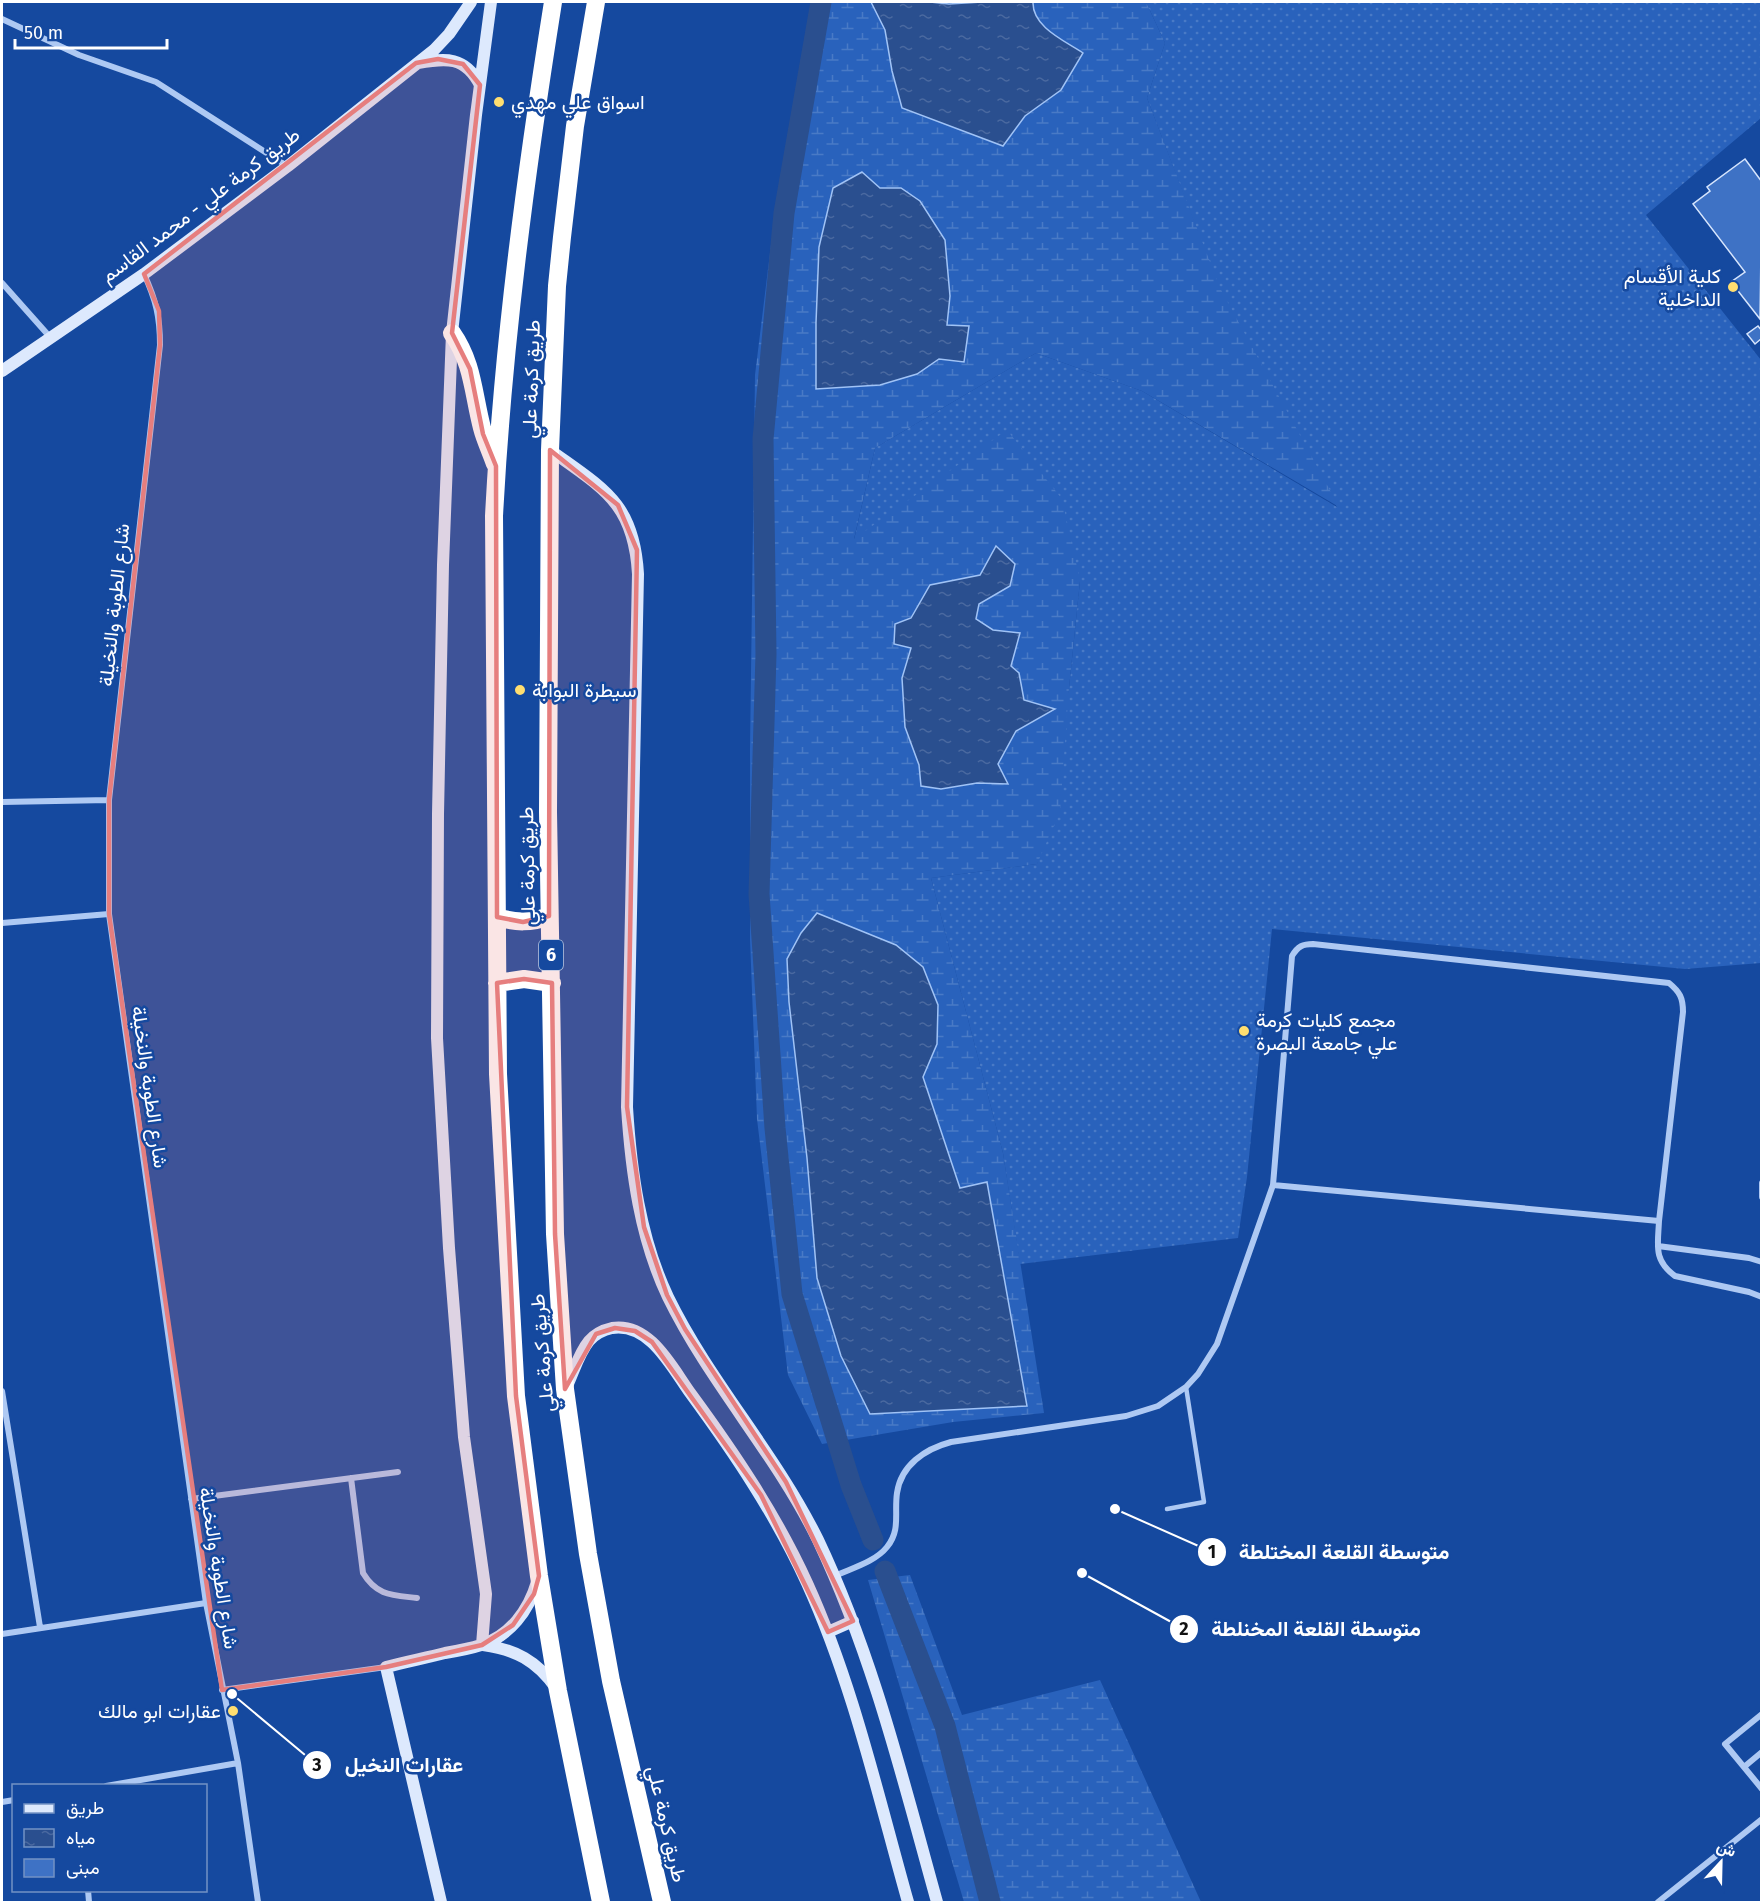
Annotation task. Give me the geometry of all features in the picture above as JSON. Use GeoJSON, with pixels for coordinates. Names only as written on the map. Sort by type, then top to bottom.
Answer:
{"type":"FeatureCollection","features":[{"type":"Feature","properties":{"kind":"highway","name":"طريق كرمة علي"},"geometry":{"type":"LineString","coordinates":[[553,2],[517,246],[496,466],[494,528],[498,1074],[516,1396],[539,1576],[558,1691],[601,1902]]}},
{"type":"Feature","properties":{"kind":"highway"},"geometry":{"type":"LineString","coordinates":[[526,177],[540,154],[565,2]]}},
{"type":"Feature","properties":{"kind":"highway","name":"طريق كرمة علي"},"geometry":{"type":"LineString","coordinates":[[596,2],[575,126],[562,237],[557,286],[550,450],[548,788],[555,1234],[565,1389],[588,1554],[611,1681],[662,1902]]}},
{"type":"Feature","properties":{"kind":"highway"},"geometry":{"type":"LineString","coordinates":[[452,333],[470,369],[483,434],[496,466]]}},
{"type":"Feature","properties":{"kind":"highway"},"geometry":{"type":"LineString","coordinates":[[497,917],[523,922],[537,921],[549,916]]}},
{"type":"Feature","properties":{"kind":"highway"},"geometry":{"type":"LineString","coordinates":[[497,983],[524,979],[552,983]]}},
{"type":"Feature","properties":{"kind":"main road","name":"طريق كرمة علي - محمد القاسم"},"geometry":{"type":"LineString","coordinates":[[2,371],[144,274],[288,166],[434,50],[449,34],[471,2]]}},
{"type":"Feature","properties":{"kind":"main road"},"geometry":{"type":"LineString","coordinates":[[482,1645],[486,1594],[464,1437],[449,1248],[437,1038],[438,826],[443,565],[452,333],[491,2]]}},
{"type":"Feature","properties":{"kind":"main road"},"geometry":{"type":"LineString","coordinates":[[416,63],[438,59],[454,61],[470,70],[480,85]]}},
{"type":"Feature","properties":{"kind":"main road"},"geometry":{"type":"LineString","coordinates":[[550,450],[601,487],[618,504],[630,526],[637,550],[627,1107],[632,1168],[644,1227],[667,1295],[685,1329],[716,1380],[786,1482],[834,1576],[866,1654],[938,1902]]}},
{"type":"Feature","properties":{"kind":"main road"},"geometry":{"type":"LineString","coordinates":[[565,1389],[584,1348],[596,1334],[605,1330],[626,1328],[635,1331],[652,1342],[761,1495],[786,1538],[828,1632],[852,1706],[908,1902]]}},
{"type":"Feature","properties":{"kind":"main road"},"geometry":{"type":"LineString","coordinates":[[441,1902],[386,1667],[482,1645],[499,1636],[525,1611],[534,1594],[539,1576]]}},
{"type":"Feature","properties":{"kind":"main road"},"geometry":{"type":"LineString","coordinates":[[828,1632],[853,1621]]}},
{"type":"Feature","properties":{"kind":"main road"},"geometry":{"type":"LineString","coordinates":[[482,1645],[509,1650],[534,1663],[558,1691]]}},
{"type":"Feature","properties":{"kind":"street"},"geometry":{"type":"LineString","coordinates":[[2,20],[79,55],[156,82],[288,166]]}},
{"type":"Feature","properties":{"kind":"street","name":"شارع الطوبة والنخيلة"},"geometry":{"type":"LineString","coordinates":[[144,274],[159,311],[160,345],[109,800],[109,914],[206,1603],[238,1762],[258,1902]]}},
{"type":"Feature","properties":{"kind":"street"},"geometry":{"type":"LineString","coordinates":[[2,283],[50,338]]}},
{"type":"Feature","properties":{"kind":"street"},"geometry":{"type":"LineString","coordinates":[[2,802],[109,800]]}},
{"type":"Feature","properties":{"kind":"street"},"geometry":{"type":"LineString","coordinates":[[2,923],[109,914]]}},
{"type":"Feature","properties":{"kind":"street"},"geometry":{"type":"LineString","coordinates":[[834,1576],[869,1561],[887,1547],[897,1528],[897,1494],[900,1483],[911,1464],[929,1449],[951,1442],[1126,1416],[1158,1406],[1186,1387],[1198,1374],[1217,1344],[1273,1185],[1292,956],[1297,948],[1305,944],[1669,983],[1678,990],[1683,1001],[1683,1012],[1659,1221],[1659,1260],[1665,1269],[1675,1276],[1761,1297]]}},
{"type":"Feature","properties":{"kind":"street"},"geometry":{"type":"LineString","coordinates":[[1761,1183],[1761,1197]]}},
{"type":"Feature","properties":{"kind":"street"},"geometry":{"type":"LineString","coordinates":[[1273,1185],[1659,1221]]}},
{"type":"Feature","properties":{"kind":"street"},"geometry":{"type":"LineString","coordinates":[[1658,1246],[1749,1258],[1761,1262]]}},
{"type":"Feature","properties":{"kind":"street"},"geometry":{"type":"LineString","coordinates":[[2,1391],[40,1627]]}},
{"type":"Feature","properties":{"kind":"street"},"geometry":{"type":"LineString","coordinates":[[191,1499],[398,1472]]}},
{"type":"Feature","properties":{"kind":"street"},"geometry":{"type":"LineString","coordinates":[[351,1478],[363,1573],[370,1585],[382,1593],[417,1598]]}},
{"type":"Feature","properties":{"kind":"street"},"geometry":{"type":"LineString","coordinates":[[2,1634],[206,1603]]}},
{"type":"Feature","properties":{"kind":"street"},"geometry":{"type":"LineString","coordinates":[[222,1690],[386,1667]]}},
{"type":"Feature","properties":{"kind":"street"},"geometry":{"type":"LineString","coordinates":[[1761,1714],[1725,1744],[1761,1789]]}},
{"type":"Feature","properties":{"kind":"street"},"geometry":{"type":"LineString","coordinates":[[1744,1767],[1761,1752]]}},
{"type":"Feature","properties":{"kind":"street"},"geometry":{"type":"LineString","coordinates":[[112,1784],[238,1762]]}},
{"type":"Feature","properties":{"kind":"street"},"geometry":{"type":"LineString","coordinates":[[1658,1902],[1761,1819]]}},
{"type":"Feature","properties":{"kind":"lane"},"geometry":{"type":"LineString","coordinates":[[1167,1509],[1204,1502],[1186,1387]]}},
{"type":"Feature","properties":{"kind":"highlighted area"},"geometry":{"type":"Polygon","coordinates":[[[438,59],[463,64],[480,85],[452,333],[470,369],[483,434],[496,466],[497,917],[523,922],[549,916],[550,450],[618,505],[637,550],[627,1107],[644,1227],[667,1295],[685,1329],[786,1482],[853,1621],[828,1632],[761,1495],[652,1342],[635,1331],[615,1328],[596,1334],[565,1389],[555,1234],[552,983],[524,979],[497,983],[516,1396],[539,1576],[534,1594],[513,1625],[482,1645],[386,1667],[222,1690],[109,914],[109,800],[160,345],[159,311],[144,274],[416,63],[438,59]]]}},
{"type":"Feature","properties":{"kind":"green space"},"geometry":{"type":"Polygon","coordinates":[[[811,2],[871,2],[885,30],[892,71],[954,126],[1003,146],[1025,116],[1061,90],[1083,54],[1044,26],[1034,11],[1033,2],[1146,2],[1165,43],[1147,98],[1220,288],[1339,507],[1142,391],[1036,353],[875,448],[854,539],[1007,430],[1062,499],[1080,581],[1060,812],[1037,864],[931,878],[1003,1153],[1044,1413],[953,1422],[822,1444],[788,1375],[757,1119],[750,939],[755,375],[777,196],[811,2]],[[862,172],[917,374],[938,359],[963,362],[947,325],[950,296],[880,188],[862,172]],[[996,547],[980,575],[930,585],[911,618],[895,624],[894,643],[911,647],[902,678],[905,727],[919,765],[921,786],[941,789],[977,783],[1007,784],[998,764],[1016,731],[1055,710],[1024,701],[1019,673],[1011,666],[1019,633],[993,630],[976,620],[979,605],[1009,586],[996,547]],[[896,945],[787,959],[789,1002],[807,1158],[817,1278],[986,1183],[960,1189],[923,1077],[937,1044],[938,1005],[923,967],[896,945]]]}},
{"type":"Feature","properties":{"kind":"green space"},"geometry":{"type":"Polygon","coordinates":[[[1146,2],[1761,2],[1761,118],[1646,215],[1761,360],[1761,963],[1685,969],[1272,929],[1247,1177],[1238,1238],[1020,1264],[1003,1153],[931,878],[1037,864],[1069,688],[1080,581],[854,540],[875,448],[1036,353],[1142,391],[1337,507],[1219,288],[1147,98],[1165,43],[1146,2]]]}},
{"type":"Feature","properties":{"kind":"green space"},"geometry":{"type":"Polygon","coordinates":[[[910,1575],[962,1715],[1100,1680],[1201,1902],[964,1902],[868,1580],[910,1575]]]}},
{"type":"Feature","properties":{"kind":"water"},"geometry":{"type":"Polygon","coordinates":[[[871,2],[949,4],[1033,2],[1034,11],[1044,26],[1083,53],[1061,90],[1025,116],[1003,146],[902,108],[892,71],[885,30],[871,2]]]}},
{"type":"Feature","properties":{"kind":"water"},"geometry":{"type":"Polygon","coordinates":[[[862,172],[880,188],[901,188],[920,201],[945,240],[950,296],[947,325],[969,326],[964,362],[939,359],[917,374],[880,385],[816,389],[819,247],[833,188],[862,172]]]}},
{"type":"Feature","properties":{"kind":"water"},"geometry":{"type":"Polygon","coordinates":[[[996,546],[1015,564],[1010,586],[979,604],[976,619],[993,630],[1020,633],[1011,666],[1019,673],[1024,700],[1055,709],[1016,731],[998,764],[1008,784],[977,783],[941,789],[921,786],[919,765],[905,727],[902,678],[911,648],[894,644],[895,624],[911,618],[930,585],[980,575],[996,546]]]}},
{"type":"Feature","properties":{"kind":"water"},"geometry":{"type":"Polygon","coordinates":[[[817,913],[896,945],[923,967],[938,1005],[937,1044],[923,1077],[960,1188],[987,1182],[1027,1406],[870,1414],[841,1356],[817,1278],[807,1158],[789,1002],[787,959],[801,933],[817,913]]]}},
{"type":"Feature","properties":{"kind":"building"},"geometry":{"type":"Polygon","coordinates":[[[1745,159],[1762,182],[1760,319],[1731,282],[1745,272],[1693,204],[1710,191],[1707,187],[1745,159]]]}},
{"type":"Feature","properties":{"kind":"building"},"geometry":{"type":"Polygon","coordinates":[[[1758,326],[1762,331],[1762,338],[1755,344],[1747,334],[1758,326]]]}},
{"type":"Feature","properties":{"kind":"waterway"},"geometry":{"type":"LineString","coordinates":[[821,2],[784,213],[763,439],[766,654],[759,894],[775,1128],[792,1294],[851,1485],[873,1540]]}},
{"type":"Feature","properties":{"kind":"waterway"},"geometry":{"type":"LineString","coordinates":[[885,1571],[945,1726],[990,1902]]}},
{"type":"Feature","properties":{"kind":"place","name":"اسواق علي مهدي"},"geometry":{"type":"Point","coordinates":[499,102]}},
{"type":"Feature","properties":{"kind":"place","name":"كلية الأقسام الداخلية"},"geometry":{"type":"Point","coordinates":[1733,287]}},
{"type":"Feature","properties":{"kind":"place","name":"سيطرة البوابة"},"geometry":{"type":"Point","coordinates":[520,690]}},
{"type":"Feature","properties":{"kind":"place","name":"مجمع كليات كرمة علي جامعة البصرة"},"geometry":{"type":"Point","coordinates":[1244,1031]}},
{"type":"Feature","properties":{"kind":"place","name":"متوسطة القلعة المختلطة"},"geometry":{"type":"Point","coordinates":[1115,1509]}},
{"type":"Feature","properties":{"kind":"place","name":"متوسطة القلعة المخنلطة"},"geometry":{"type":"Point","coordinates":[1082,1573]}},
{"type":"Feature","properties":{"kind":"place","name":"عقارات النخيل"},"geometry":{"type":"Point","coordinates":[232,1694]}},
{"type":"Feature","properties":{"kind":"place","name":"عقارات ابو مالك"},"geometry":{"type":"Point","coordinates":[233,1711]}}]}
